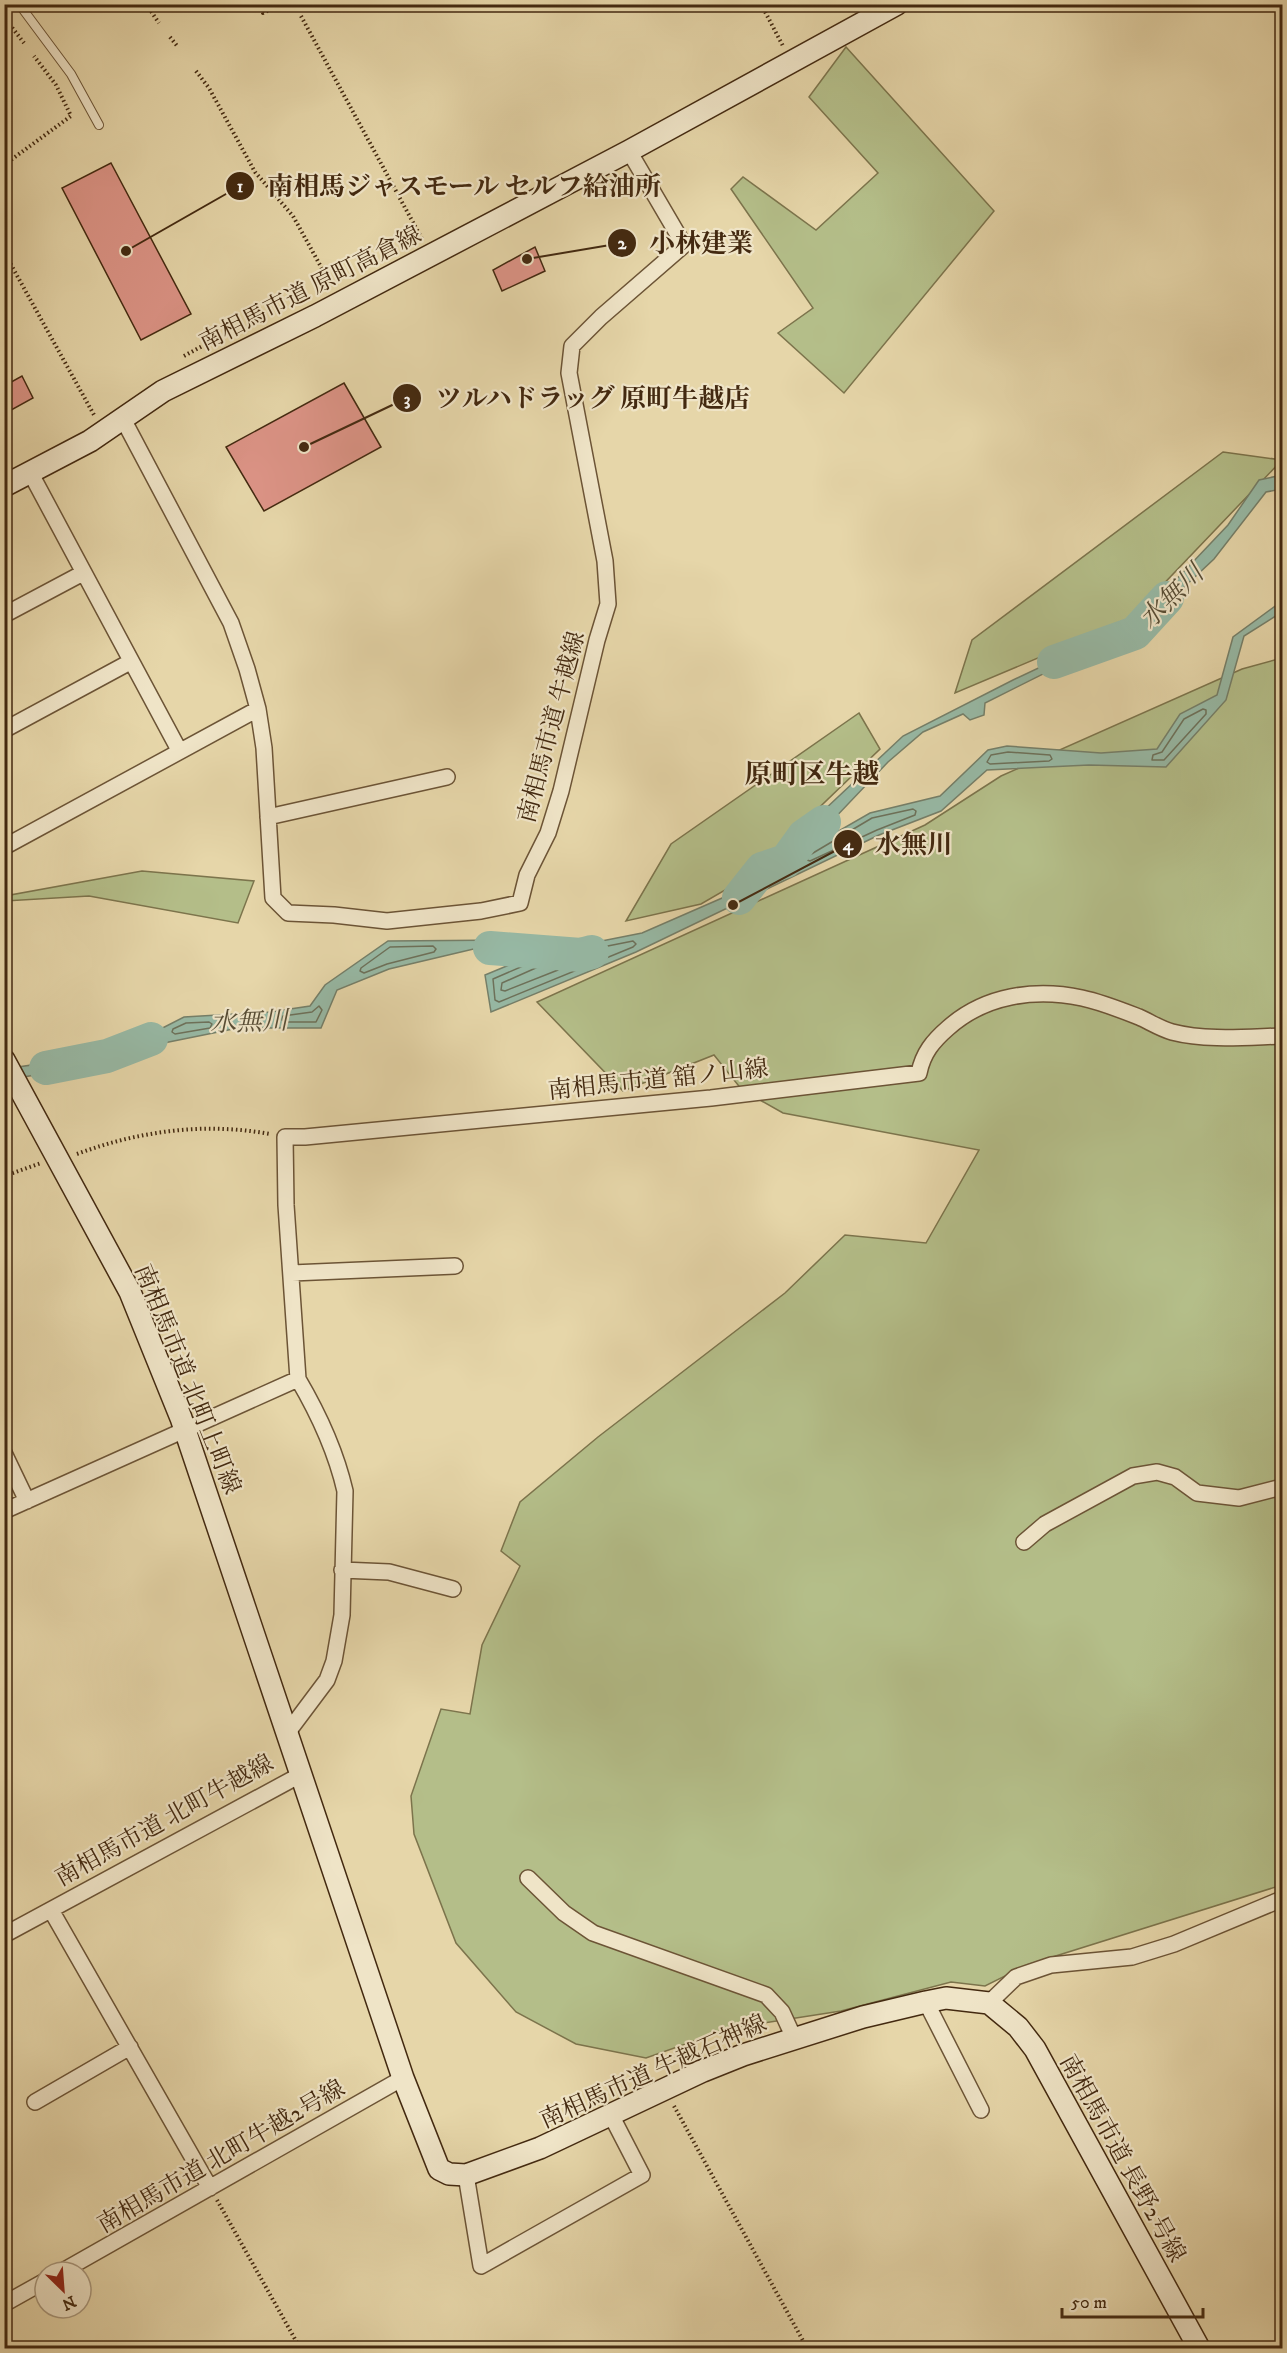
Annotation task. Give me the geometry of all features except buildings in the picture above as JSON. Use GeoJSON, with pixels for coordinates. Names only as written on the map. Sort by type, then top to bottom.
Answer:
{"type":"FeatureCollection","features":[{"type":"Feature","properties":{"kind":"street","name":"南相馬市道 原町高倉線"},"geometry":{"type":"LineString","coordinates":[[4,486],[90,441],[163,391],[315,316],[629,151],[897,4]]}},
{"type":"Feature","properties":{"kind":"street","name":"南相馬市道 牛越線"},"geometry":{"type":"LineString","coordinates":[[123,419],[231,623],[258,709],[264,748],[273,898],[288,913],[387,921],[482,911],[520,903],[527,875],[548,833],[561,790],[597,640],[608,604],[603,550],[569,373],[572,346],[601,317],[684,245],[629,151]]}},
{"type":"Feature","properties":{"kind":"street"},"geometry":{"type":"LineString","coordinates":[[30,472],[179,750]]}},
{"type":"Feature","properties":{"kind":"street"},"geometry":{"type":"LineString","coordinates":[[4,615],[83,573]]}},
{"type":"Feature","properties":{"kind":"street"},"geometry":{"type":"LineString","coordinates":[[4,730],[130,662]]}},
{"type":"Feature","properties":{"kind":"street"},"geometry":{"type":"LineString","coordinates":[[4,847],[258,709]]}},
{"type":"Feature","properties":{"kind":"street"},"geometry":{"type":"LineString","coordinates":[[268,817],[447,777]]}},
{"type":"Feature","properties":{"kind":"street","name":"南相馬市道 舘ノ山線"},"geometry":{"type":"LineString","coordinates":[[285,1137],[305,1137],[711,1098],[919,1072],[922,1056],[936,1039],[959,1018],[980,1005],[1012,996],[1047,994],[1083,998],[1139,1017],[1172,1032],[1221,1037],[1282,1036]]}},
{"type":"Feature","properties":{"kind":"street","name":"南相馬市道 北町上町線"},"geometry":{"type":"LineString","coordinates":[[4,1060],[130,1292],[186,1431],[288,1732]]}},
{"type":"Feature","properties":{"kind":"street","name":"南相馬市道 北町牛越線"},"geometry":{"type":"LineString","coordinates":[[4,1935],[302,1774],[288,1732],[327,1680],[334,1661],[342,1615],[345,1491],[341,1474],[312,1403],[298,1379],[286,1205],[285,1137]]}},
{"type":"Feature","properties":{"kind":"street"},"geometry":{"type":"LineString","coordinates":[[292,1273],[455,1266]]}},
{"type":"Feature","properties":{"kind":"street"},"geometry":{"type":"LineString","coordinates":[[4,1511],[298,1379]]}},
{"type":"Feature","properties":{"kind":"street"},"geometry":{"type":"LineString","coordinates":[[4,1453],[27,1501]]}},
{"type":"Feature","properties":{"kind":"street"},"geometry":{"type":"LineString","coordinates":[[1024,1542],[1045,1524],[1132,1476],[1157,1472],[1175,1477],[1197,1493],[1239,1498],[1282,1487]]}},
{"type":"Feature","properties":{"kind":"street"},"geometry":{"type":"LineString","coordinates":[[342,1570],[389,1572],[453,1589]]}},
{"type":"Feature","properties":{"kind":"street"},"geometry":{"type":"LineString","coordinates":[[302,1774],[403,2078],[433,2158],[439,2169],[449,2174],[466,2175],[481,2266],[642,2175],[611,2115]]}},
{"type":"Feature","properties":{"kind":"street"},"geometry":{"type":"LineString","coordinates":[[528,1878],[564,1913],[593,1933],[766,1995],[782,2012],[794,2038]]}},
{"type":"Feature","properties":{"kind":"street"},"geometry":{"type":"LineString","coordinates":[[989,2003],[1016,1977],[1051,1965],[1132,1958],[1174,1944],[1282,1899]]}},
{"type":"Feature","properties":{"kind":"street"},"geometry":{"type":"LineString","coordinates":[[51,1910],[210,2188]]}},
{"type":"Feature","properties":{"kind":"street","name":"南相馬市道 牛越石神線"},"geometry":{"type":"LineString","coordinates":[[466,2175],[540,2148],[743,2055],[794,2038],[863,2017],[946,1998],[989,2003]]}},
{"type":"Feature","properties":{"kind":"street"},"geometry":{"type":"LineString","coordinates":[[926,2002],[981,2110]]}},
{"type":"Feature","properties":{"kind":"street","name":"南相馬市道 長野2号線"},"geometry":{"type":"LineString","coordinates":[[989,2003],[1018,2027],[1035,2049],[1199,2349]]}},
{"type":"Feature","properties":{"kind":"street"},"geometry":{"type":"LineString","coordinates":[[35,2102],[130,2047]]}},
{"type":"Feature","properties":{"kind":"street","name":"南相馬市道 北町牛越2号線"},"geometry":{"type":"LineString","coordinates":[[83,2260],[403,2078]]}},
{"type":"Feature","properties":{"kind":"street"},"geometry":{"type":"LineString","coordinates":[[4,2304],[33,2288]]}},
{"type":"Feature","properties":{"kind":"lane"},"geometry":{"type":"LineString","coordinates":[[20,4],[71,74],[99,125]]}},
{"type":"Feature","properties":{"kind":"path"},"geometry":{"type":"LineString","coordinates":[[146,4],[159,23]]}},
{"type":"Feature","properties":{"kind":"path"},"geometry":{"type":"LineString","coordinates":[[259,4],[263,13],[282,4]]}},
{"type":"Feature","properties":{"kind":"path"},"geometry":{"type":"LineString","coordinates":[[760,4],[792,61]]}},
{"type":"Feature","properties":{"kind":"path"},"geometry":{"type":"LineString","coordinates":[[301,16],[422,239]]}},
{"type":"Feature","properties":{"kind":"path"},"geometry":{"type":"LineString","coordinates":[[4,17],[24,43]]}},
{"type":"Feature","properties":{"kind":"path"},"geometry":{"type":"LineString","coordinates":[[170,37],[178,48]]}},
{"type":"Feature","properties":{"kind":"path"},"geometry":{"type":"LineString","coordinates":[[4,165],[71,116],[56,85],[34,56]]}},
{"type":"Feature","properties":{"kind":"path"},"geometry":{"type":"LineString","coordinates":[[196,71],[209,88],[255,172],[293,216],[331,285]]}},
{"type":"Feature","properties":{"kind":"path"},"geometry":{"type":"LineString","coordinates":[[4,252],[98,421]]}},
{"type":"Feature","properties":{"kind":"path"},"geometry":{"type":"LineString","coordinates":[[4,1176],[57,1156],[117,1140],[188,1128],[238,1130],[285,1137]]}},
{"type":"Feature","properties":{"kind":"path"},"geometry":{"type":"LineString","coordinates":[[665,2090],[807,2349]]}},
{"type":"Feature","properties":{"kind":"path"},"geometry":{"type":"LineString","coordinates":[[210,2188],[300,2349]]}},
{"type":"Feature","properties":{"kind":"green space"},"geometry":{"type":"Polygon","coordinates":[[[846,47],[994,211],[844,393],[778,333],[813,308],[731,189],[743,177],[816,230],[878,173],[809,97],[846,47]]]}},
{"type":"Feature","properties":{"kind":"green space"},"geometry":{"type":"Polygon","coordinates":[[[1223,452],[1282,460],[1130,619],[955,693],[972,640],[1223,452]]]}},
{"type":"Feature","properties":{"kind":"green space"},"geometry":{"type":"Polygon","coordinates":[[[1282,658],[1282,1885],[1027,1965],[985,1986],[951,1982],[841,2011],[731,2028],[646,2058],[576,2044],[516,2012],[456,1943],[414,1834],[411,1796],[441,1709],[470,1714],[482,1645],[520,1566],[501,1551],[520,1502],[598,1437],[785,1293],[845,1235],[926,1243],[979,1150],[783,1113],[742,1090],[714,1055],[623,1091],[537,1002],[925,825],[1001,776],[1242,669],[1282,658]]]}},
{"type":"Feature","properties":{"kind":"green space"},"geometry":{"type":"Polygon","coordinates":[[[859,713],[880,749],[746,878],[701,904],[626,921],[671,844],[859,713]]]}},
{"type":"Feature","properties":{"kind":"green space"},"geometry":{"type":"Polygon","coordinates":[[[142,871],[254,881],[238,923],[89,896],[5,901],[5,896],[142,871]]]}},
{"type":"Feature","properties":{"kind":"water"},"geometry":{"type":"Polygon","coordinates":[[[1282,475],[1282,489],[1266,492],[1214,559],[1135,633],[1097,647],[985,703],[984,715],[970,720],[963,714],[923,732],[888,762],[811,843],[791,854],[785,854],[757,878],[870,813],[940,796],[988,750],[1007,746],[1101,753],[1157,749],[1180,714],[1217,695],[1233,637],[1282,601],[1282,612],[1244,636],[1226,700],[1166,767],[1089,765],[987,770],[941,811],[879,835],[636,952],[491,1012],[485,975],[531,956],[482,947],[389,969],[337,990],[321,1028],[238,1028],[154,1045],[89,1066],[5,1080],[5,1069],[92,1056],[90,1065],[184,1017],[270,1012],[310,1006],[325,985],[388,941],[513,940],[541,953],[642,933],[729,895],[742,887],[903,736],[1013,680],[1136,622],[1228,525],[1259,480],[1282,475]]]}},
{"type":"Feature","properties":{"kind":"waterway","name":"水無川"},"geometry":{"type":"LineString","coordinates":[[1054,662],[1135,633],[1167,598]]}},
{"type":"Feature","properties":{"kind":"waterway","name":"水無川"},"geometry":{"type":"LineString","coordinates":[[739,898],[762,869],[786,861],[804,836],[824,822]]}},
{"type":"Feature","properties":{"kind":"waterway","name":"水無川"},"geometry":{"type":"LineString","coordinates":[[490,948],[581,955],[592,952]]}},
{"type":"Feature","properties":{"kind":"waterway","name":"水無川"},"geometry":{"type":"LineString","coordinates":[[46,1068],[107,1056],[151,1039]]}},
{"type":"Feature","properties":{"kind":"place","name":"南相馬ジャスモール セルフ給油所"},"geometry":{"type":"Point","coordinates":[126,251]}},
{"type":"Feature","properties":{"kind":"place","name":"小林建業"},"geometry":{"type":"Point","coordinates":[527,259]}},
{"type":"Feature","properties":{"kind":"place","name":"ツルハドラッグ 原町牛越店"},"geometry":{"type":"Point","coordinates":[304,447]}},
{"type":"Feature","properties":{"kind":"place","name":"水無川"},"geometry":{"type":"Point","coordinates":[733,905]}},
{"type":"Feature","properties":{"kind":"district","name":"原町区牛越"},"geometry":{"type":"Point","coordinates":[812,774]}}]}
